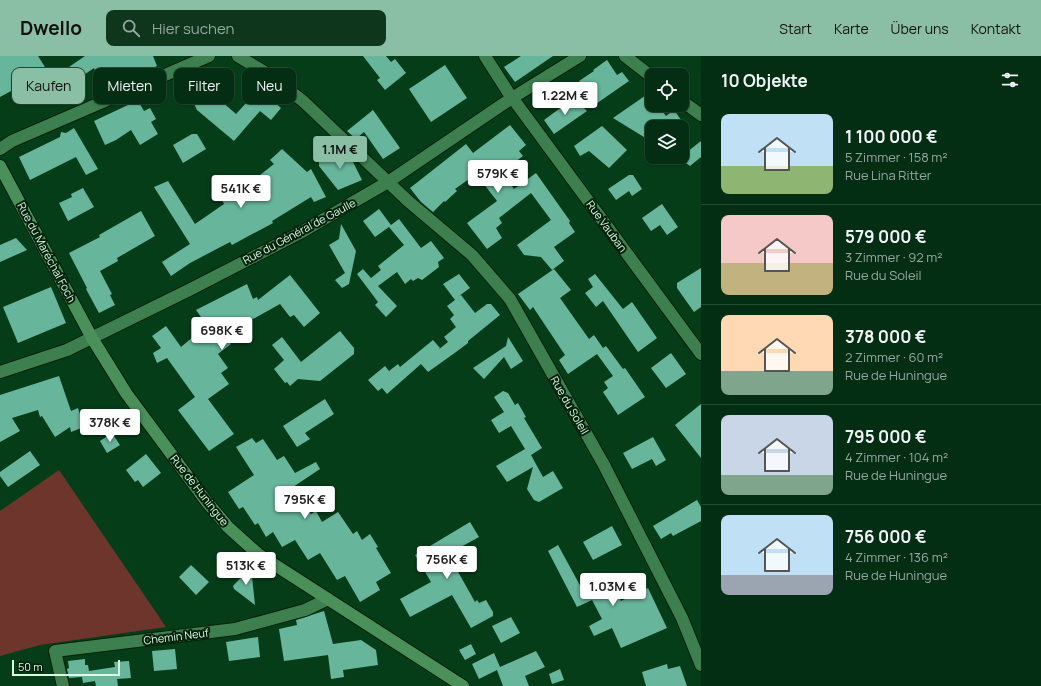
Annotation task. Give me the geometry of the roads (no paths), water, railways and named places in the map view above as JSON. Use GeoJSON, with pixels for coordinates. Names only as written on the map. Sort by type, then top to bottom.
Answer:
{"type":"FeatureCollection","features":[{"type":"Feature","properties":{"kind":"main road","name":"Rue du Maréchal Foch"},"geometry":{"type":"LineString","coordinates":[[0,166],[92,338]]}},
{"type":"Feature","properties":{"kind":"main road","name":"Rue de Huningue"},"geometry":{"type":"LineString","coordinates":[[92,338],[126,393],[206,501],[228,527],[258,554],[463,686]]}},
{"type":"Feature","properties":{"kind":"street"},"geometry":{"type":"LineString","coordinates":[[0,149],[12,141],[209,56]]}},
{"type":"Feature","properties":{"kind":"street","name":"Rue du Soleil"},"geometry":{"type":"LineString","coordinates":[[238,56],[266,73],[303,101],[408,202],[472,255],[510,299],[604,465],[682,618],[701,665]]}},
{"type":"Feature","properties":{"kind":"street","name":"Rue Vauban"},"geometry":{"type":"LineString","coordinates":[[485,56],[512,98],[701,354]]}},
{"type":"Feature","properties":{"kind":"street","name":"Rue du Général de Gaulle"},"geometry":{"type":"LineString","coordinates":[[0,372],[54,355],[92,338],[300,233],[388,182],[512,98],[580,56]]}},
{"type":"Feature","properties":{"kind":"street"},"geometry":{"type":"LineString","coordinates":[[625,56],[645,72]]}},
{"type":"Feature","properties":{"kind":"street"},"geometry":{"type":"LineString","coordinates":[[689,106],[701,115]]}},
{"type":"Feature","properties":{"kind":"street","name":"Chemin Neuf"},"geometry":{"type":"LineString","coordinates":[[63,686],[55,651],[235,629],[304,610],[328,599]]}}]}
